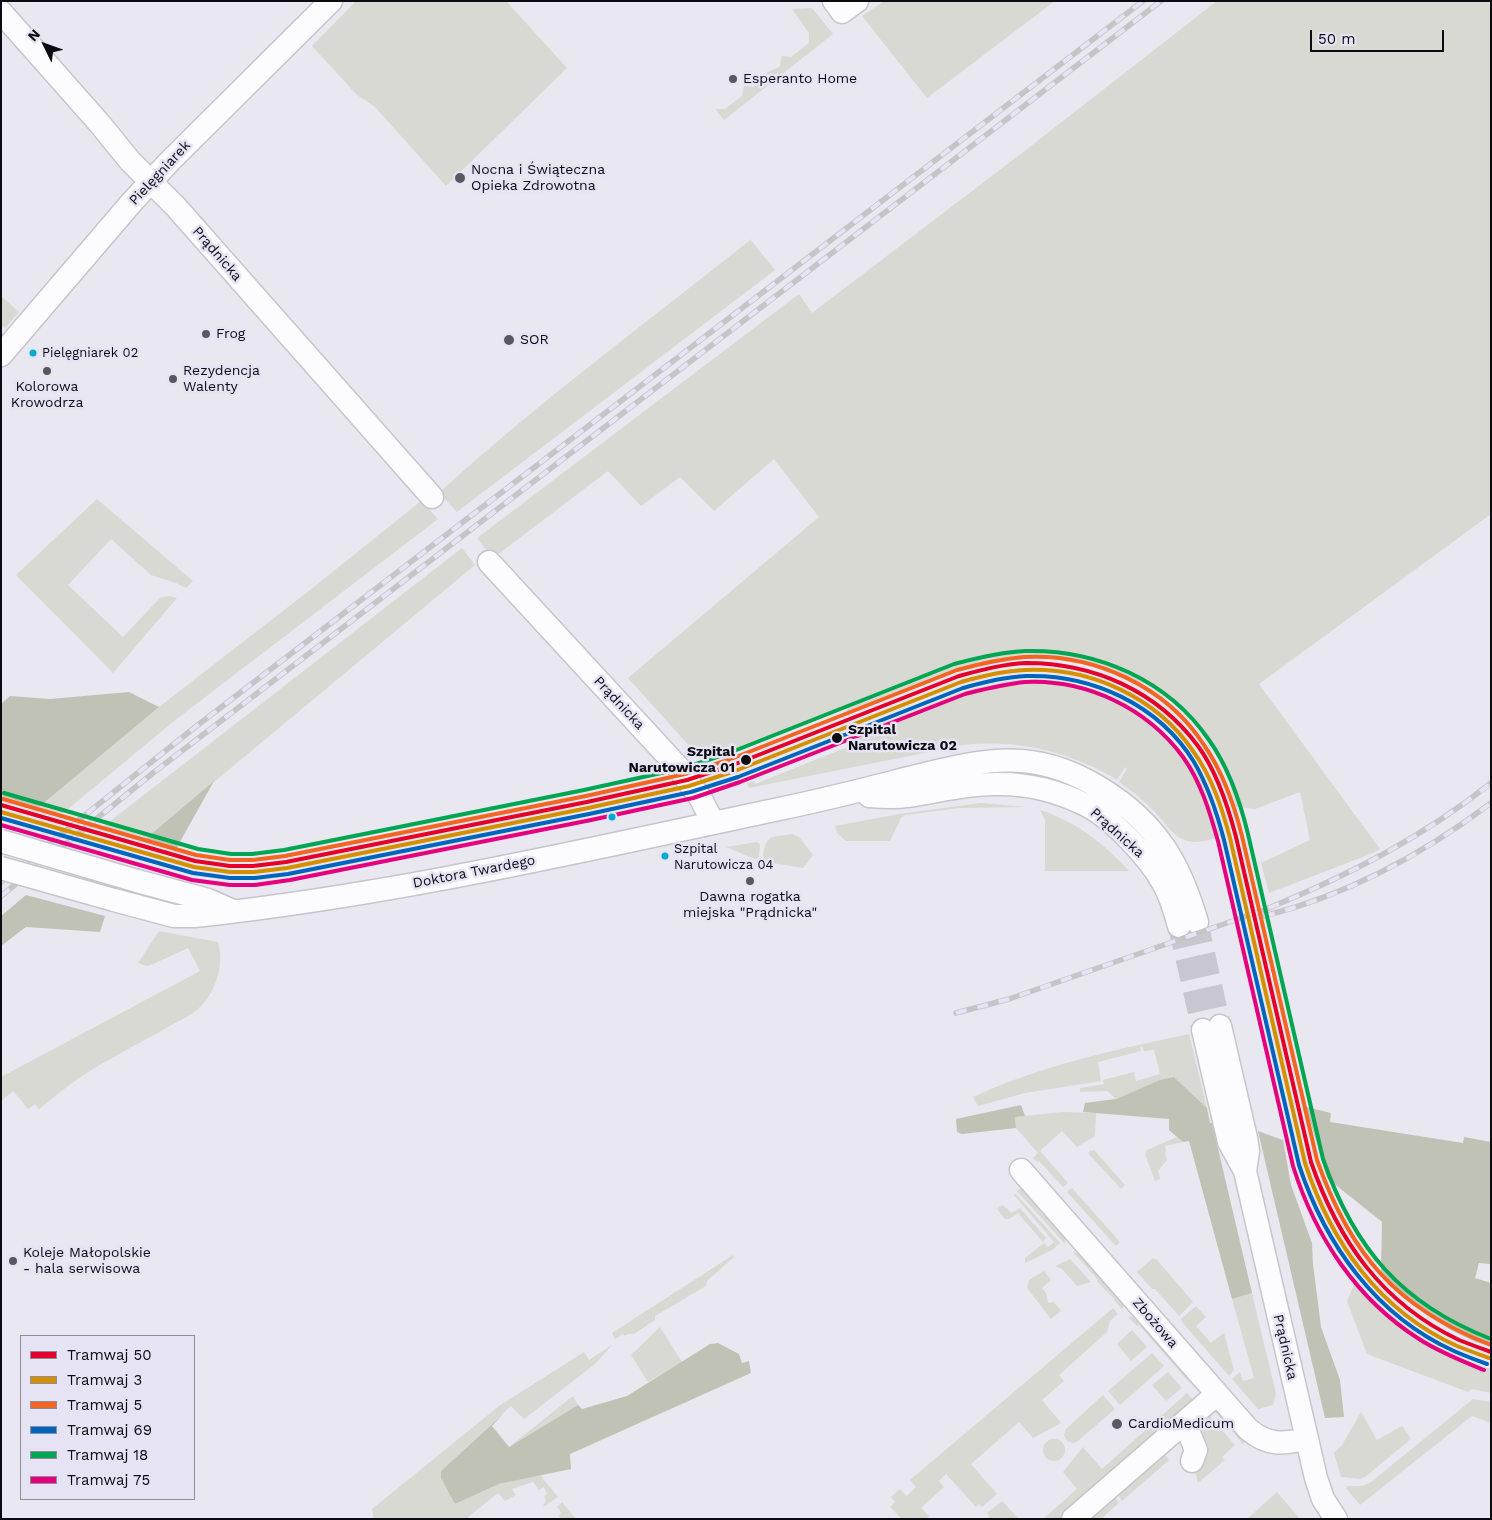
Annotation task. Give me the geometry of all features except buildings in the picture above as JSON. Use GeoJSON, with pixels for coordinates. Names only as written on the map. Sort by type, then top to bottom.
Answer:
{"type":"FeatureCollection","features":[{"type":"Feature","properties":{"kind":"street","name":"Pielęgniarek"},"geometry":{"type":"LineString","coordinates":[[1,355],[151,182],[331,1]]}},
{"type":"Feature","properties":{"kind":"street"},"geometry":{"type":"LineString","coordinates":[[834,1],[842,12],[857,1]]}},
{"type":"Feature","properties":{"kind":"street","name":"Prądnicka"},"geometry":{"type":"LineString","coordinates":[[1,12],[130,160],[183,215],[432,497]]}},
{"type":"Feature","properties":{"kind":"street","name":"Prądnicka"},"geometry":{"type":"LineString","coordinates":[[489,562],[677,766],[701,799],[714,823],[838,796],[946,768],[1021,761],[1044,765],[1067,772],[1097,786],[1152,830],[1180,875],[1188,924]]}},
{"type":"Feature","properties":{"kind":"street","name":"Doktora Twardego"},"geometry":{"type":"LineString","coordinates":[[1,868],[174,916],[195,916],[370,892],[714,823]]}},
{"type":"Feature","properties":{"kind":"street"},"geometry":{"type":"LineString","coordinates":[[1,841],[208,900],[234,911]]}},
{"type":"Feature","properties":{"kind":"street","name":"Prądnicka"},"geometry":{"type":"LineString","coordinates":[[1212,1028],[1229,1142],[1245,1170],[1319,1487],[1327,1507],[1336,1519]]}},
{"type":"Feature","properties":{"kind":"street","name":"Zbożowa"},"geometry":{"type":"LineString","coordinates":[[1021,1170],[1248,1429],[1260,1438],[1281,1443],[1307,1439]]}},
{"type":"Feature","properties":{"kind":"street"},"geometry":{"type":"LineString","coordinates":[[1073,1519],[1217,1394]]}},
{"type":"Feature","properties":{"kind":"street"},"geometry":{"type":"LineString","coordinates":[[1185,1423],[1195,1445],[1196,1454],[1192,1461]]}},
{"type":"Feature","properties":{"kind":"shaded area"},"geometry":{"type":"Polygon","coordinates":[[[356,1],[506,1],[567,68],[446,186],[375,107],[357,95],[312,46],[356,1]]]}},
{"type":"Feature","properties":{"kind":"shaded area"},"geometry":{"type":"Polygon","coordinates":[[[884,1],[1055,1],[927,98],[862,16],[884,1]]]}},
{"type":"Feature","properties":{"kind":"shaded area"},"geometry":{"type":"Polygon","coordinates":[[[1217,1],[1491,1],[1491,514],[1259,684],[1380,849],[1269,893],[1261,863],[1310,840],[1300,792],[1255,809],[1236,807],[1223,757],[1180,706],[1145,684],[1112,671],[1055,658],[1039,657],[986,663],[954,673],[849,714],[846,706],[715,757],[714,754],[701,759],[628,678],[819,517],[774,459],[714,511],[680,477],[641,506],[608,471],[493,558],[477,538],[799,294],[812,313],[1217,1]]]}},
{"type":"Feature","properties":{"kind":"shaded area"},"geometry":{"type":"Polygon","coordinates":[[[812,8],[833,34],[724,120],[715,109],[725,109],[742,96],[744,86],[754,87],[762,81],[764,75],[780,66],[782,56],[791,57],[809,43],[809,33],[792,9],[812,8]]]}},
{"type":"Feature","properties":{"kind":"shaded area"},"geometry":{"type":"Polygon","coordinates":[[[750,239],[775,270],[457,512],[439,493],[514,427],[750,239]]]}},
{"type":"Feature","properties":{"kind":"shaded area"},"geometry":{"type":"Polygon","coordinates":[[[1,296],[19,312],[5,328],[1,325],[1,296]]]}},
{"type":"Feature","properties":{"kind":"shaded area"},"geometry":{"type":"Polygon","coordinates":[[[97,499],[193,581],[186,588],[151,575],[111,539],[68,585],[123,637],[160,598],[169,596],[177,598],[113,673],[16,575],[97,499]]]}},
{"type":"Feature","properties":{"kind":"shaded area"},"geometry":{"type":"Polygon","coordinates":[[[421,501],[438,519],[174,721],[62,814],[39,807],[159,707],[421,501]]]}},
{"type":"Feature","properties":{"kind":"shaded area"},"geometry":{"type":"Polygon","coordinates":[[[462,548],[475,565],[143,841],[100,829],[462,548]]]}},
{"type":"Feature","properties":{"kind":"shaded area"},"geometry":{"type":"Polygon","coordinates":[[[1039,679],[1093,689],[1116,698],[1137,710],[1156,725],[1191,763],[1206,787],[1204,788],[1221,836],[1196,842],[1180,838],[1152,809],[1119,782],[1127,769],[1125,767],[1117,780],[1099,770],[1063,755],[1024,746],[1004,744],[964,745],[749,788],[747,783],[754,781],[755,784],[860,742],[857,733],[967,690],[1008,681],[1039,679]]]}},
{"type":"Feature","properties":{"kind":"shaded area"},"geometry":{"type":"Polygon","coordinates":[[[129,692],[159,707],[39,807],[1,796],[1,704],[10,696],[50,699],[129,692]]]}},
{"type":"Feature","properties":{"kind":"shaded area"},"geometry":{"type":"Polygon","coordinates":[[[214,781],[176,849],[143,841],[214,781]]]}},
{"type":"Feature","properties":{"kind":"shaded area"},"geometry":{"type":"Polygon","coordinates":[[[981,803],[1025,807],[960,808],[905,815],[901,818],[890,841],[846,841],[837,833],[835,826],[899,814],[981,803]]]}},
{"type":"Feature","properties":{"kind":"shaded area"},"geometry":{"type":"Polygon","coordinates":[[[1040,810],[1066,821],[1089,834],[1129,871],[1045,871],[1045,820],[1040,810]]]}},
{"type":"Feature","properties":{"kind":"shaded area"},"geometry":{"type":"Polygon","coordinates":[[[792,834],[799,837],[813,855],[803,868],[767,862],[763,857],[768,840],[792,834]]]}},
{"type":"Feature","properties":{"kind":"shaded area"},"geometry":{"type":"Polygon","coordinates":[[[757,842],[760,844],[759,857],[755,859],[726,847],[757,842]]]}},
{"type":"Feature","properties":{"kind":"shaded area"},"geometry":{"type":"Polygon","coordinates":[[[26,895],[105,916],[100,932],[26,927],[1,946],[1,916],[26,895]]]}},
{"type":"Feature","properties":{"kind":"shaded area"},"geometry":{"type":"Polygon","coordinates":[[[159,931],[218,942],[220,960],[217,979],[204,1003],[187,1017],[88,1072],[39,1109],[35,1104],[28,1109],[13,1091],[1,1101],[1,1077],[200,971],[188,948],[151,965],[147,966],[138,963],[159,931]]]}},
{"type":"Feature","properties":{"kind":"shaded area"},"geometry":{"type":"Polygon","coordinates":[[[1189,1034],[1207,1108],[1174,1077],[1116,1099],[1107,1091],[1080,1092],[1080,1088],[1104,1084],[1103,1080],[1134,1072],[1136,1081],[1160,1074],[1154,1050],[1144,1051],[1143,1047],[1140,1047],[1141,1051],[1098,1062],[1101,1081],[1025,1093],[978,1106],[973,1097],[1052,1067],[1189,1034]]]}},
{"type":"Feature","properties":{"kind":"shaded area"},"geometry":{"type":"Polygon","coordinates":[[[1174,1077],[1207,1108],[1252,1293],[1232,1299],[1189,1141],[1183,1142],[1169,1130],[1169,1119],[1083,1112],[1085,1103],[1116,1099],[1160,1080],[1174,1077]]]}},
{"type":"Feature","properties":{"kind":"shaded area"},"geometry":{"type":"Polygon","coordinates":[[[1021,1105],[1025,1116],[1015,1117],[1016,1128],[962,1134],[957,1132],[956,1119],[1021,1105]]]}},
{"type":"Feature","properties":{"kind":"shaded area"},"geometry":{"type":"Polygon","coordinates":[[[1306,1107],[1331,1113],[1330,1122],[1463,1143],[1464,1137],[1491,1142],[1491,1264],[1479,1263],[1475,1278],[1491,1283],[1491,1347],[1449,1329],[1423,1312],[1387,1284],[1389,1282],[1381,1273],[1382,1222],[1327,1178],[1306,1107]]]}},
{"type":"Feature","properties":{"kind":"shaded area"},"geometry":{"type":"Polygon","coordinates":[[[1062,1112],[1096,1113],[1095,1136],[1077,1147],[1062,1131],[1040,1151],[1068,1183],[1063,1187],[1039,1161],[1037,1162],[1033,1158],[1038,1153],[1016,1128],[1015,1117],[1062,1112]]]}},
{"type":"Feature","properties":{"kind":"shaded area"},"geometry":{"type":"Polygon","coordinates":[[[1258,1131],[1283,1140],[1291,1185],[1312,1243],[1321,1327],[1340,1380],[1344,1417],[1325,1418],[1258,1131]]]}},
{"type":"Feature","properties":{"kind":"shaded area"},"geometry":{"type":"Polygon","coordinates":[[[1177,1137],[1183,1142],[1165,1146],[1167,1160],[1158,1171],[1160,1179],[1155,1181],[1145,1154],[1147,1150],[1177,1137]]]}},
{"type":"Feature","properties":{"kind":"shaded area"},"geometry":{"type":"Polygon","coordinates":[[[1094,1150],[1125,1185],[1121,1189],[1088,1153],[1094,1150]]]}},
{"type":"Feature","properties":{"kind":"shaded area"},"geometry":{"type":"Polygon","coordinates":[[[1022,1187],[1066,1236],[1065,1244],[1017,1191],[1022,1187]]]}},
{"type":"Feature","properties":{"kind":"shaded area"},"geometry":{"type":"Polygon","coordinates":[[[1072,1188],[1120,1242],[1116,1246],[1067,1192],[1072,1188]]]}},
{"type":"Feature","properties":{"kind":"shaded area"},"geometry":{"type":"Polygon","coordinates":[[[1016,1194],[1060,1243],[1052,1250],[1025,1263],[1025,1258],[1044,1243],[1048,1247],[1054,1242],[1014,1195],[1016,1194]]]}},
{"type":"Feature","properties":{"kind":"shaded area"},"geometry":{"type":"Polygon","coordinates":[[[1002,1205],[1012,1213],[1020,1208],[1046,1238],[1043,1242],[1018,1213],[1009,1219],[1005,1219],[997,1209],[1002,1205]]]}},
{"type":"Feature","properties":{"kind":"shaded area"},"geometry":{"type":"Polygon","coordinates":[[[1073,1252],[1082,1254],[1124,1301],[1122,1309],[1114,1298],[1073,1252]]]}},
{"type":"Feature","properties":{"kind":"shaded area"},"geometry":{"type":"Polygon","coordinates":[[[733,1255],[734,1257],[707,1281],[706,1286],[655,1316],[655,1320],[634,1334],[625,1336],[623,1334],[615,1339],[612,1333],[733,1255]]]}},
{"type":"Feature","properties":{"kind":"shaded area"},"geometry":{"type":"Polygon","coordinates":[[[1153,1258],[1157,1260],[1193,1302],[1179,1316],[1137,1272],[1153,1258]]]}},
{"type":"Feature","properties":{"kind":"shaded area"},"geometry":{"type":"Polygon","coordinates":[[[1070,1259],[1091,1282],[1077,1286],[1062,1269],[1055,1266],[1070,1259]]]}},
{"type":"Feature","properties":{"kind":"shaded area"},"geometry":{"type":"Polygon","coordinates":[[[1044,1271],[1051,1280],[1042,1288],[1046,1293],[1048,1303],[1054,1302],[1061,1311],[1051,1319],[1027,1288],[1029,1280],[1044,1271]]]}},
{"type":"Feature","properties":{"kind":"shaded area"},"geometry":{"type":"Polygon","coordinates":[[[1355,1283],[1370,1301],[1373,1299],[1427,1341],[1474,1364],[1491,1369],[1491,1393],[1472,1389],[1468,1392],[1367,1354],[1347,1301],[1355,1283]]]}},
{"type":"Feature","properties":{"kind":"shaded area"},"geometry":{"type":"Polygon","coordinates":[[[1252,1293],[1276,1394],[1273,1405],[1258,1409],[1232,1379],[1240,1372],[1243,1381],[1254,1378],[1232,1299],[1252,1293]]]}},
{"type":"Feature","properties":{"kind":"shaded area"},"geometry":{"type":"Polygon","coordinates":[[[1196,1306],[1206,1317],[1196,1326],[1211,1343],[1224,1333],[1234,1370],[1229,1376],[1182,1322],[1181,1319],[1196,1306]]]}},
{"type":"Feature","properties":{"kind":"shaded area"},"geometry":{"type":"Polygon","coordinates":[[[1113,1308],[1118,1314],[1110,1321],[1107,1332],[1059,1375],[1064,1381],[1042,1400],[1061,1423],[1033,1438],[1019,1422],[971,1464],[997,1494],[982,1507],[979,1504],[976,1507],[946,1474],[939,1481],[944,1487],[921,1508],[929,1516],[927,1519],[902,1519],[890,1507],[895,1502],[891,1497],[900,1489],[907,1496],[916,1487],[910,1480],[1113,1308]]]}},
{"type":"Feature","properties":{"kind":"shaded area"},"geometry":{"type":"Polygon","coordinates":[[[1137,1316],[1189,1374],[1188,1381],[1139,1325],[1137,1326],[1128,1317],[1137,1316]]]}},
{"type":"Feature","properties":{"kind":"shaded area"},"geometry":{"type":"Polygon","coordinates":[[[660,1327],[682,1362],[648,1382],[631,1355],[660,1327]]]}},
{"type":"Feature","properties":{"kind":"shaded area"},"geometry":{"type":"Polygon","coordinates":[[[1132,1330],[1147,1347],[1131,1361],[1117,1344],[1132,1330]]]}},
{"type":"Feature","properties":{"kind":"shaded area"},"geometry":{"type":"Polygon","coordinates":[[[718,1343],[739,1354],[742,1363],[749,1361],[751,1373],[570,1454],[571,1469],[499,1484],[455,1504],[441,1478],[441,1471],[503,1414],[492,1426],[509,1447],[578,1405],[582,1409],[627,1396],[710,1344],[718,1343]]]}},
{"type":"Feature","properties":{"kind":"shaded area"},"geometry":{"type":"Polygon","coordinates":[[[612,1345],[595,1364],[524,1419],[511,1406],[441,1471],[455,1504],[499,1484],[540,1475],[558,1497],[543,1507],[546,1499],[544,1497],[547,1494],[544,1487],[539,1490],[533,1482],[512,1489],[516,1495],[505,1501],[498,1493],[468,1517],[470,1519],[374,1519],[372,1509],[499,1406],[584,1352],[589,1360],[612,1345]]]}},
{"type":"Feature","properties":{"kind":"shaded area"},"geometry":{"type":"Polygon","coordinates":[[[1152,1353],[1164,1366],[1120,1405],[1108,1391],[1152,1353]]]}},
{"type":"Feature","properties":{"kind":"shaded area"},"geometry":{"type":"Polygon","coordinates":[[[1168,1372],[1182,1388],[1166,1401],[1152,1385],[1168,1372]]]}},
{"type":"Feature","properties":{"kind":"shaded area"},"geometry":{"type":"Polygon","coordinates":[[[1187,1393],[1197,1404],[1065,1519],[1043,1519],[1077,1489],[1063,1472],[1083,1447],[1102,1469],[1187,1393]]]}},
{"type":"Feature","properties":{"kind":"shaded area"},"geometry":{"type":"Polygon","coordinates":[[[1103,1395],[1115,1409],[1078,1441],[1073,1443],[1067,1441],[1064,1435],[1066,1429],[1103,1395]]]}},
{"type":"Feature","properties":{"kind":"shaded area"},"geometry":{"type":"Polygon","coordinates":[[[573,1396],[578,1405],[509,1447],[573,1396]]]}},
{"type":"Feature","properties":{"kind":"shaded area"},"geometry":{"type":"Polygon","coordinates":[[[1473,1399],[1491,1402],[1491,1423],[1472,1416],[1360,1505],[1346,1488],[1348,1486],[1363,1486],[1371,1482],[1473,1399]]]}},
{"type":"Feature","properties":{"kind":"shaded area"},"geometry":{"type":"Polygon","coordinates":[[[1212,1408],[1219,1408],[1247,1440],[1243,1444],[1212,1408]]]}},
{"type":"Feature","properties":{"kind":"shaded area"},"geometry":{"type":"Polygon","coordinates":[[[1361,1412],[1377,1440],[1402,1426],[1411,1439],[1365,1477],[1360,1479],[1341,1477],[1334,1453],[1342,1445],[1361,1412]]]}},
{"type":"Feature","properties":{"kind":"shaded area"},"geometry":{"type":"Polygon","coordinates":[[[1209,1415],[1235,1445],[1222,1457],[1225,1460],[1198,1483],[1195,1471],[1201,1466],[1206,1450],[1198,1425],[1209,1415]]]}},
{"type":"Feature","properties":{"kind":"shaded area"},"geometry":{"type":"Polygon","coordinates":[[[1054,1439],[1062,1442],[1065,1450],[1062,1458],[1054,1461],[1046,1458],[1043,1450],[1046,1442],[1054,1439]]]}},
{"type":"Feature","properties":{"kind":"shaded area"},"geometry":{"type":"Polygon","coordinates":[[[1163,1453],[1169,1460],[1122,1501],[1117,1494],[1163,1453]]]}},
{"type":"Feature","properties":{"kind":"shaded area"},"geometry":{"type":"Polygon","coordinates":[[[1277,1492],[1300,1519],[1247,1519],[1277,1492]]]}},
{"type":"Feature","properties":{"kind":"shaded area"},"geometry":{"type":"Polygon","coordinates":[[[1114,1496],[1119,1503],[1101,1519],[1088,1519],[1114,1496]]]}},
{"type":"Feature","properties":{"kind":"shaded area"},"geometry":{"type":"Polygon","coordinates":[[[1002,1501],[1019,1519],[987,1519],[990,1516],[987,1513],[1002,1501]]]}},
{"type":"Feature","properties":{"kind":"shaded area"},"geometry":{"type":"Polygon","coordinates":[[[562,1502],[576,1519],[562,1519],[559,1516],[561,1513],[557,1507],[562,1502]]]}},
{"type":"Feature","properties":{"kind":"tunnel"},"geometry":{"type":"LineString","coordinates":[[1197,922],[1220,1026]]}},
{"type":"Feature","properties":{"kind":"tunnel"},"geometry":{"type":"LineString","coordinates":[[1179,926],[1203,1030]]}},
{"type":"Feature","properties":{"kind":"railway"},"geometry":{"type":"LineString","coordinates":[[1,882],[194,728],[1143,1]]}},
{"type":"Feature","properties":{"kind":"railway"},"geometry":{"type":"LineString","coordinates":[[1,896],[153,773],[1161,1]]}},
{"type":"Feature","properties":{"kind":"railway"},"geometry":{"type":"LineString","coordinates":[[956,1013],[1009,999],[1264,910],[1324,884],[1382,855],[1438,821],[1491,783]]}},
{"type":"Feature","properties":{"kind":"railway"},"geometry":{"type":"LineString","coordinates":[[1264,916],[1325,897],[1355,885],[1438,840],[1491,803]]}},
{"type":"Feature","properties":{"kind":"tram line","name":"18"},"geometry":{"type":"LineString","coordinates":[[4,793],[198,849],[231,854],[252,854],[284,850],[684,768],[729,753],[954,664],[980,658],[1025,651],[1052,652],[1104,662],[1129,672],[1173,700],[1209,740],[1228,773],[1248,834],[1323,1159],[1335,1191],[1350,1220],[1366,1246],[1406,1290],[1431,1309],[1459,1325],[1491,1339]]}},
{"type":"Feature","properties":{"kind":"tram line","name":"5"},"geometry":{"type":"LineString","coordinates":[[3,799],[196,855],[230,860],[253,860],[285,856],[586,796],[685,774],[731,759],[957,670],[982,664],[1024,657],[1050,657],[1076,661],[1126,677],[1149,690],[1170,706],[1188,724],[1211,755],[1222,777],[1242,836],[1317,1160],[1345,1224],[1381,1274],[1403,1295],[1429,1314],[1458,1331],[1491,1345]]}},
{"type":"Feature","properties":{"kind":"tram line","name":"50"},"geometry":{"type":"LineString","coordinates":[[1,805],[195,861],[230,866],[253,866],[286,862],[587,802],[687,780],[733,765],[959,676],[992,668],[1026,663],[1051,664],[1076,668],[1099,675],[1122,684],[1163,710],[1182,727],[1198,746],[1216,778],[1236,837],[1311,1162],[1322,1191],[1349,1243],[1385,1288],[1407,1308],[1431,1325],[1459,1340],[1491,1352]]}},
{"type":"Feature","properties":{"kind":"tram line","name":"3"},"geometry":{"type":"LineString","coordinates":[[1,812],[194,867],[230,872],[254,872],[287,868],[689,786],[735,771],[961,682],[985,676],[1025,670],[1049,670],[1097,680],[1120,689],[1160,715],[1178,732],[1193,751],[1211,782],[1230,838],[1305,1163],[1329,1220],[1344,1246],[1381,1294],[1404,1314],[1429,1331],[1457,1346],[1489,1358]]}},
{"type":"Feature","properties":{"kind":"tram line","name":"69"},"geometry":{"type":"LineString","coordinates":[[1,818],[193,873],[230,878],[255,878],[288,874],[691,792],[738,777],[963,688],[987,682],[1026,676],[1051,677],[1099,687],[1143,709],[1162,724],[1194,762],[1208,790],[1224,840],[1299,1165],[1323,1222],[1357,1274],[1378,1298],[1401,1318],[1426,1336],[1454,1351],[1487,1364]]}},
{"type":"Feature","properties":{"kind":"tram line","name":"75"},"geometry":{"type":"LineString","coordinates":[[1,825],[192,880],[230,885],[255,885],[290,880],[693,798],[740,782],[965,694],[1025,682],[1048,682],[1092,691],[1113,700],[1152,724],[1183,757],[1200,787],[1218,841],[1293,1166],[1302,1192],[1326,1241],[1357,1285],[1396,1323],[1434,1348],[1484,1370]]}},
{"type":"Feature","properties":{"kind":"place","name":"Esperanto Home"},"geometry":{"type":"Point","coordinates":[733,79]}},
{"type":"Feature","properties":{"kind":"place","name":"Nocna i Świąteczna Opieka Zdrowotna"},"geometry":{"type":"Point","coordinates":[460,178]}},
{"type":"Feature","properties":{"kind":"place","name":"Frog"},"geometry":{"type":"Point","coordinates":[206,334]}},
{"type":"Feature","properties":{"kind":"place","name":"SOR"},"geometry":{"type":"Point","coordinates":[509,340]}},
{"type":"Feature","properties":{"kind":"place","name":"Pielęgniarek 02"},"geometry":{"type":"Point","coordinates":[33,353]}},
{"type":"Feature","properties":{"kind":"place","name":"Kolorowa Krowodrza"},"geometry":{"type":"Point","coordinates":[47,371]}},
{"type":"Feature","properties":{"kind":"place","name":"Rezydencja Walenty"},"geometry":{"type":"Point","coordinates":[173,379]}},
{"type":"Feature","properties":{"kind":"place","name":"Szpital Narutowicza 02"},"geometry":{"type":"Point","coordinates":[837,738]}},
{"type":"Feature","properties":{"kind":"place","name":"Szpital Narutowicza 01"},"geometry":{"type":"Point","coordinates":[746,760]}},
{"type":"Feature","properties":{"kind":"place","name":"Szpital Narutowicza 04"},"geometry":{"type":"Point","coordinates":[665,856]}},
{"type":"Feature","properties":{"kind":"place","name":"Dawna rogatka miejska \"Prądnicka\""},"geometry":{"type":"Point","coordinates":[750,881]}},
{"type":"Feature","properties":{"kind":"place","name":"Koleje Małopolskie - hala serwisowa"},"geometry":{"type":"Point","coordinates":[13,1261]}},
{"type":"Feature","properties":{"kind":"place","name":"CardioMedicum"},"geometry":{"type":"Point","coordinates":[1117,1424]}}]}
